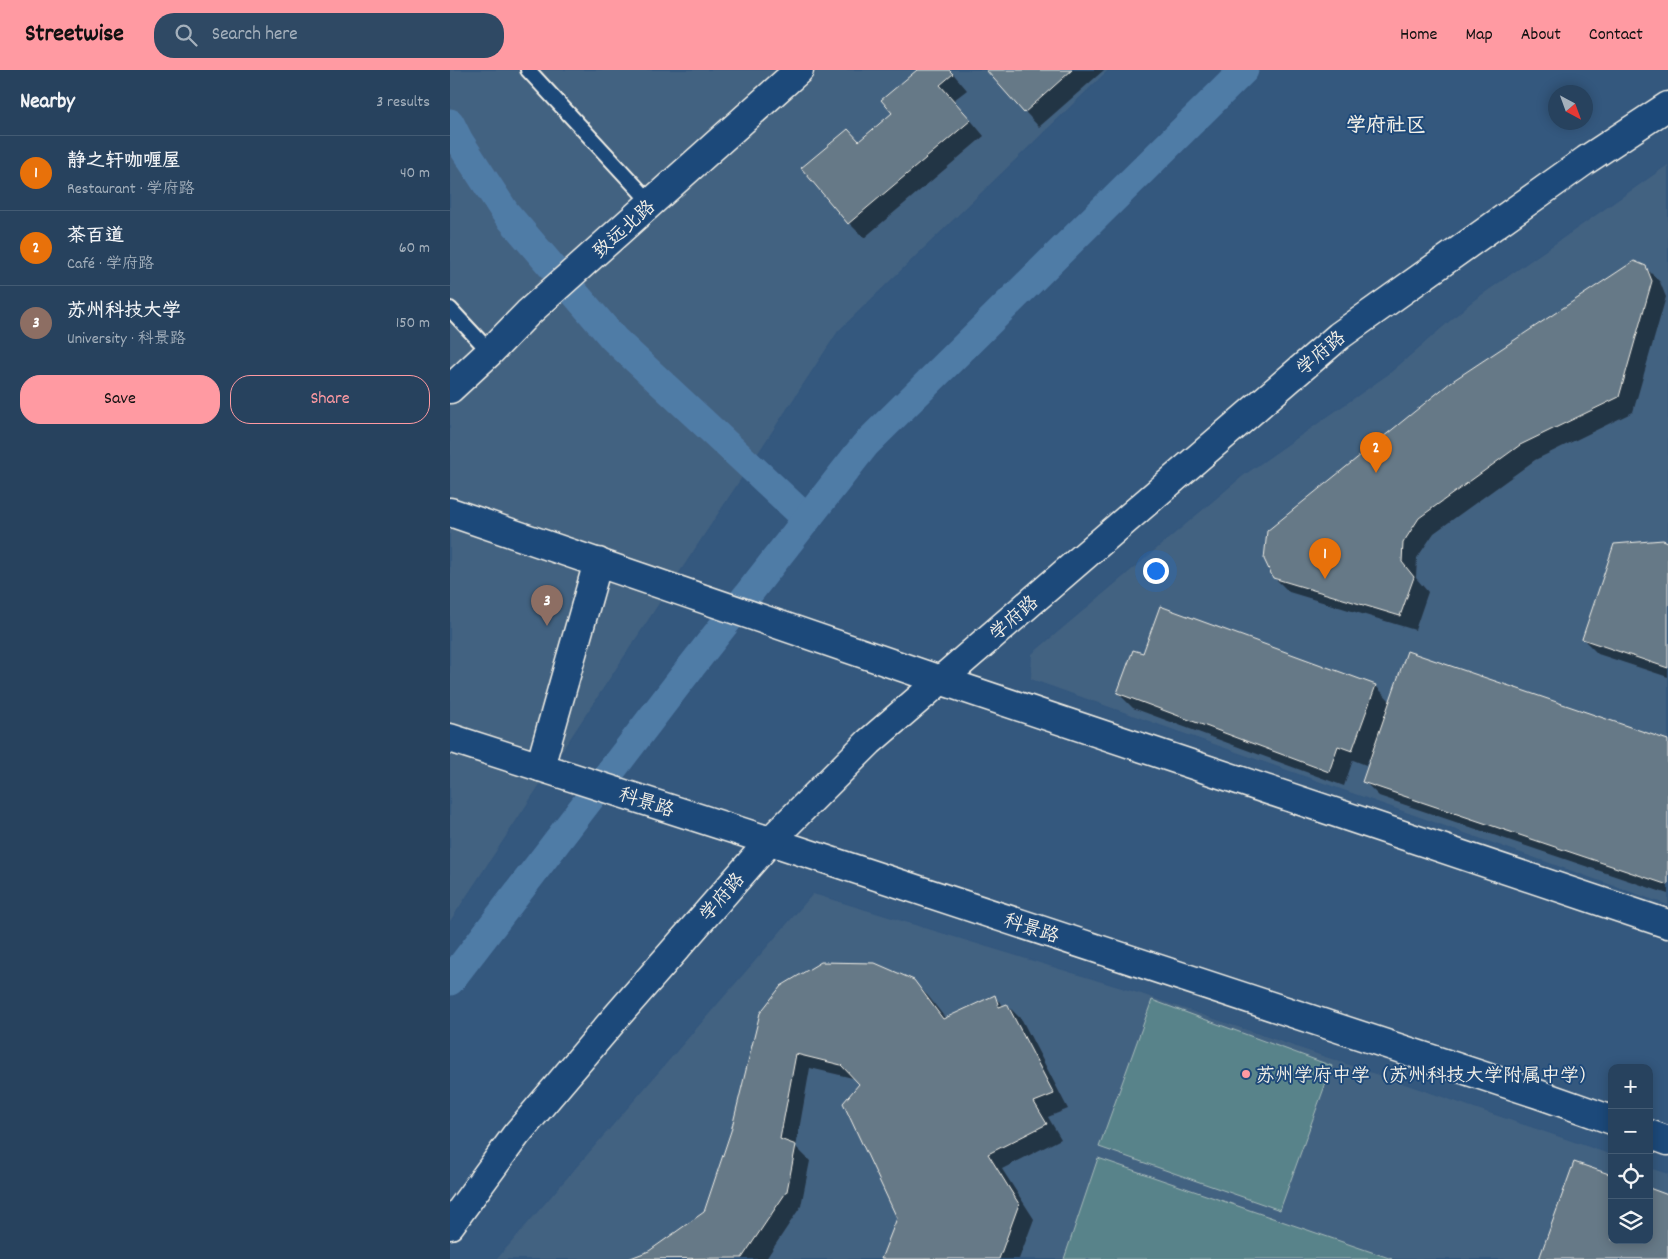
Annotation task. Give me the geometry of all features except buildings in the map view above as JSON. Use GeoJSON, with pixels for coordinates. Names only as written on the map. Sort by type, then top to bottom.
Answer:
{"type":"FeatureCollection","features":[{"type":"Feature","properties":{"kind":"street","name":"致远北路"},"geometry":{"type":"LineString","coordinates":[[450,389],[528,313],[798,70]]}},
{"type":"Feature","properties":{"kind":"street","name":"学府路"},"geometry":{"type":"LineString","coordinates":[[450,1225],[516,1135],[617,1016],[770,841],[869,742],[1338,336],[1586,160],[1668,106]]}},
{"type":"Feature","properties":{"kind":"street"},"geometry":{"type":"LineString","coordinates":[[450,512],[940,680],[1668,924]]}},
{"type":"Feature","properties":{"kind":"street"},"geometry":{"type":"LineString","coordinates":[[540,767],[598,562]]}},
{"type":"Feature","properties":{"kind":"street","name":"科景路"},"geometry":{"type":"LineString","coordinates":[[450,738],[770,841],[1608,1119]]}},
{"type":"Feature","properties":{"kind":"street"},"geometry":{"type":"LineString","coordinates":[[1653,1135],[1668,1141]]}},
{"type":"Feature","properties":{"kind":"lane"},"geometry":{"type":"LineString","coordinates":[[528,70],[651,203]]}},
{"type":"Feature","properties":{"kind":"lane"},"geometry":{"type":"LineString","coordinates":[[450,309],[490,352]]}},
{"type":"Feature","properties":{"kind":"shaded area"},"geometry":{"type":"Polygon","coordinates":[[[450,70],[1108,70],[838,331],[450,921],[450,70]]]}},
{"type":"Feature","properties":{"kind":"shaded area"},"geometry":{"type":"Polygon","coordinates":[[[1668,165],[1668,905],[1031,679],[1032,654],[1243,476],[1389,374],[1473,301],[1668,165]]]}},
{"type":"Feature","properties":{"kind":"shaded area"},"geometry":{"type":"Polygon","coordinates":[[[813,894],[1141,994],[1608,1154],[1608,1244],[1653,1244],[1653,1169],[1668,1174],[1668,1259],[497,1259],[813,894]]]}},
{"type":"Feature","properties":{"kind":"green space"},"geometry":{"type":"Polygon","coordinates":[[[1152,1000],[1332,1066],[1280,1210],[1099,1147],[1152,1000]]]}},
{"type":"Feature","properties":{"kind":"green space"},"geometry":{"type":"Polygon","coordinates":[[[1098,1158],[1392,1259],[1064,1259],[1098,1158]]]}},
{"type":"Feature","properties":{"kind":"waterway"},"geometry":{"type":"LineString","coordinates":[[450,981],[680,681],[865,445],[1244,70]]}},
{"type":"Feature","properties":{"kind":"waterway"},"geometry":{"type":"LineString","coordinates":[[450,123],[459,141],[505,212],[614,339],[807,519]]}},
{"type":"Feature","properties":{"kind":"place","name":"茶百道"},"geometry":{"type":"Point","coordinates":[1376,473]}},
{"type":"Feature","properties":{"kind":"place","name":"静之轩咖喱屋"},"geometry":{"type":"Point","coordinates":[1325,579]}},
{"type":"Feature","properties":{"kind":"place","name":"苏州科技大学"},"geometry":{"type":"Point","coordinates":[547,626]}},
{"type":"Feature","properties":{"kind":"place","name":"苏州学府中学（苏州科技大学附属中学）"},"geometry":{"type":"Point","coordinates":[1246,1074]}},
{"type":"Feature","properties":{"kind":"district","name":"学府社区"},"geometry":{"type":"Point","coordinates":[1386,124]}}]}
